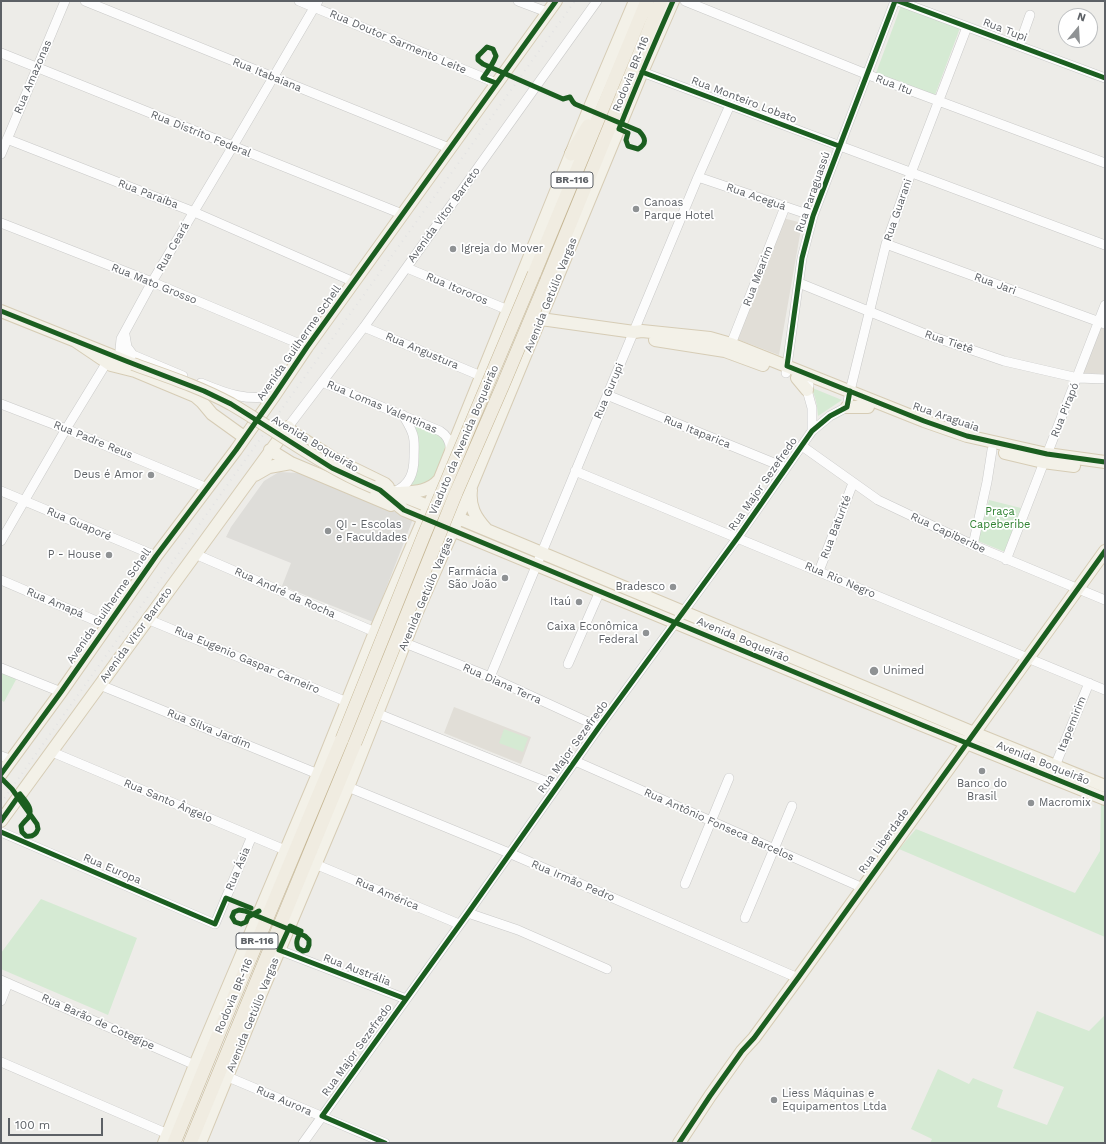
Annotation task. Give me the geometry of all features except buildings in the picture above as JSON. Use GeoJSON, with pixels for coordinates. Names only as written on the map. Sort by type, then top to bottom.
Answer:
{"type":"FeatureCollection","features":[{"type":"Feature","properties":{"kind":"highway","name":"Rodovia BR-116"},"geometry":{"type":"LineString","coordinates":[[534,274],[647,1]]}},
{"type":"Feature","properties":{"kind":"highway","name":"Rodovia BR-116"},"geometry":{"type":"LineString","coordinates":[[547,280],[634,77],[661,1]]}},
{"type":"Feature","properties":{"kind":"highway","name":"BR-116"},"geometry":{"type":"LineString","coordinates":[[625,113],[634,77],[667,1]]}},
{"type":"Feature","properties":{"kind":"highway","name":"BR-116"},"geometry":{"type":"LineString","coordinates":[[571,154],[611,87]]}},
{"type":"Feature","properties":{"kind":"highway","name":"Viaduto da Avenida Boqueirão"},"geometry":{"type":"LineString","coordinates":[[342,739],[461,445],[534,274]]}},
{"type":"Feature","properties":{"kind":"highway","name":"Viaduto da Avenida Boqueirão"},"geometry":{"type":"LineString","coordinates":[[355,743],[456,494],[547,280]]}},
{"type":"Feature","properties":{"kind":"highway","name":"Rodovia BR-116"},"geometry":{"type":"LineString","coordinates":[[169,1140],[217,1038],[342,739]]}},
{"type":"Feature","properties":{"kind":"highway","name":"Rodovia BR-116"},"geometry":{"type":"LineString","coordinates":[[190,1143],[355,743]]}},
{"type":"Feature","properties":{"kind":"highway","name":"BR-116"},"geometry":{"type":"LineString","coordinates":[[217,1038],[229,985]]}},
{"type":"Feature","properties":{"kind":"highway","name":"BR-116"},"geometry":{"type":"LineString","coordinates":[[231,1042],[259,998]]}},
{"type":"Feature","properties":{"kind":"main road","name":"Avenida Guilherme Schell"},"geometry":{"type":"LineString","coordinates":[[1,774],[6,758],[61,692],[156,556],[244,438],[449,148],[556,1]]}},
{"type":"Feature","properties":{"kind":"main road"},"geometry":{"type":"LineString","coordinates":[[169,1140],[195,1065],[424,518],[634,1]]}},
{"type":"Feature","properties":{"kind":"main road","name":"Avenida Getúlio Vargas"},"geometry":{"type":"LineString","coordinates":[[200,1143],[348,787],[376,713],[541,319],[625,113],[634,77],[673,1]]}},
{"type":"Feature","properties":{"kind":"main road"},"geometry":{"type":"LineString","coordinates":[[1,311],[74,340],[117,367],[135,371],[195,396],[212,414],[244,438]]}},
{"type":"Feature","properties":{"kind":"main road","name":"Rua Araguaia"},"geometry":{"type":"LineString","coordinates":[[541,319],[634,332],[642,331],[710,338],[731,344],[810,383],[848,399],[962,443],[992,450],[1045,458],[1105,470]]}},
{"type":"Feature","properties":{"kind":"main road","name":"Rua Araguaia"},"geometry":{"type":"LineString","coordinates":[[634,332],[639,337],[725,352],[790,372]]}},
{"type":"Feature","properties":{"kind":"main road","name":"Avenida Boqueirão"},"geometry":{"type":"LineString","coordinates":[[74,340],[204,391],[231,404],[332,468],[376,489],[406,511],[467,536],[538,559],[683,612],[1105,799]]}},
{"type":"Feature","properties":{"kind":"main road","name":"Rua Araguaia"},"geometry":{"type":"LineString","coordinates":[[848,399],[924,421],[967,436],[1045,458],[1105,462]]}},
{"type":"Feature","properties":{"kind":"main road"},"geometry":{"type":"LineString","coordinates":[[289,430],[326,455],[385,484],[394,492],[423,490],[433,485],[440,479]]}},
{"type":"Feature","properties":{"kind":"main road","name":"Avenida Vitor Barreto"},"geometry":{"type":"LineString","coordinates":[[1,821],[270,450],[289,430]]}},
{"type":"Feature","properties":{"kind":"main road"},"geometry":{"type":"LineString","coordinates":[[270,450],[291,463],[406,511],[418,522],[418,532]]}},
{"type":"Feature","properties":{"kind":"main road"},"geometry":{"type":"LineString","coordinates":[[251,478],[269,467],[291,463]]}},
{"type":"Feature","properties":{"kind":"main road"},"geometry":{"type":"LineString","coordinates":[[444,467],[448,479],[452,484],[461,485],[474,480]]}},
{"type":"Feature","properties":{"kind":"main road"},"geometry":{"type":"LineString","coordinates":[[474,480],[470,496],[471,505],[476,517],[487,530]]}},
{"type":"Feature","properties":{"kind":"main road","name":"Avenida Boqueirão"},"geometry":{"type":"LineString","coordinates":[[376,489],[394,492],[487,530],[538,559],[600,591],[675,622],[970,738],[1055,766],[1105,786]]}},
{"type":"Feature","properties":{"kind":"main road"},"geometry":{"type":"LineString","coordinates":[[448,543],[455,538],[467,536]]}},
{"type":"Feature","properties":{"kind":"main road","name":"Rua Liberdade"},"geometry":{"type":"LineString","coordinates":[[679,1143],[734,1062],[798,978],[1105,551]]}},
{"type":"Feature","properties":{"kind":"main road"},"geometry":{"type":"LineString","coordinates":[[407,558],[420,552],[429,553],[435,559],[436,570]]}},
{"type":"Feature","properties":{"kind":"street","name":"Rua Amazonas"},"geometry":{"type":"LineString","coordinates":[[1,154],[66,1]]}},
{"type":"Feature","properties":{"kind":"street","name":"Rua Itabaiana"},"geometry":{"type":"LineString","coordinates":[[85,1],[449,148]]}},
{"type":"Feature","properties":{"kind":"street","name":"Rua Doutor Sarmento Leite"},"geometry":{"type":"LineString","coordinates":[[299,1],[316,4],[496,83]]}},
{"type":"Feature","properties":{"kind":"street"},"geometry":{"type":"LineString","coordinates":[[518,1],[547,12]]}},
{"type":"Feature","properties":{"kind":"street","name":"Avenida Vitor Barreto"},"geometry":{"type":"LineString","coordinates":[[289,430],[322,382],[407,268],[597,1]]}},
{"type":"Feature","properties":{"kind":"street","name":"Rua Itu"},"geometry":{"type":"LineString","coordinates":[[685,1],[938,102],[1105,163]]}},
{"type":"Feature","properties":{"kind":"street","name":"Rua Paraguassú"},"geometry":{"type":"LineString","coordinates":[[790,372],[802,258],[813,216],[895,1]]}},
{"type":"Feature","properties":{"kind":"street","name":"Rua Tupi"},"geometry":{"type":"LineString","coordinates":[[898,1],[1105,78]]}},
{"type":"Feature","properties":{"kind":"street","name":"Rua Ceará"},"geometry":{"type":"LineString","coordinates":[[129,362],[120,347],[125,333],[152,282],[234,146],[316,4]]}},
{"type":"Feature","properties":{"kind":"street"},"geometry":{"type":"LineString","coordinates":[[1019,46],[1030,15]]}},
{"type":"Feature","properties":{"kind":"street","name":"Rua Guarani"},"geometry":{"type":"LineString","coordinates":[[848,399],[886,244],[911,173],[967,27]]}},
{"type":"Feature","properties":{"kind":"street","name":"Rua Distrito Federal"},"geometry":{"type":"LineString","coordinates":[[1,53],[402,214]]}},
{"type":"Feature","properties":{"kind":"street","name":"Rua Monteiro Lobato"},"geometry":{"type":"LineString","coordinates":[[634,77],[730,105],[1105,245]]}},
{"type":"Feature","properties":{"kind":"street","name":"Rua Gurupi"},"geometry":{"type":"LineString","coordinates":[[490,678],[538,559],[698,177],[730,105]]}},
{"type":"Feature","properties":{"kind":"street","name":"Rua Paraíba"},"geometry":{"type":"LineString","coordinates":[[7,139],[194,212],[354,282]]}},
{"type":"Feature","properties":{"kind":"street","name":"Rua Aceguá"},"geometry":{"type":"LineString","coordinates":[[698,177],[813,216]]}},
{"type":"Feature","properties":{"kind":"street","name":"Rua Mearim"},"geometry":{"type":"LineString","coordinates":[[731,344],[785,207]]}},
{"type":"Feature","properties":{"kind":"street","name":"Rua Mato Grosso"},"geometry":{"type":"LineString","coordinates":[[1,223],[152,282],[307,347]]}},
{"type":"Feature","properties":{"kind":"street","name":"Rua Jari"},"geometry":{"type":"LineString","coordinates":[[886,244],[1102,323]]}},
{"type":"Feature","properties":{"kind":"street","name":"Rua Itororos"},"geometry":{"type":"LineString","coordinates":[[407,268],[508,310]]}},
{"type":"Feature","properties":{"kind":"street","name":"Rua Tietê"},"geometry":{"type":"LineString","coordinates":[[799,283],[925,334],[1004,361],[1078,378],[1105,379]]}},
{"type":"Feature","properties":{"kind":"street","name":"Rua Pirapó"},"geometry":{"type":"LineString","coordinates":[[1006,560],[1045,458],[1102,323],[1105,306]]}},
{"type":"Feature","properties":{"kind":"street","name":"Rua Angustura"},"geometry":{"type":"LineString","coordinates":[[364,327],[481,376]]}},
{"type":"Feature","properties":{"kind":"street"},"geometry":{"type":"LineString","coordinates":[[125,333],[125,342],[128,349],[137,358],[234,396],[255,398],[274,396]]}},
{"type":"Feature","properties":{"kind":"street"},"geometry":{"type":"LineString","coordinates":[[1,541],[107,362],[113,360],[129,362]]}},
{"type":"Feature","properties":{"kind":"street","name":"Rua Lomas Valentinas"},"geometry":{"type":"LineString","coordinates":[[322,382],[440,431],[445,435],[450,444],[449,454]]}},
{"type":"Feature","properties":{"kind":"street","name":"Rua Major Sezefredo"},"geometry":{"type":"LineString","coordinates":[[810,383],[812,431]]}},
{"type":"Feature","properties":{"kind":"street","name":"Rua Itaparica"},"geometry":{"type":"LineString","coordinates":[[607,396],[786,468]]}},
{"type":"Feature","properties":{"kind":"street","name":"Rua Major Sezefredo"},"geometry":{"type":"LineString","coordinates":[[303,1143],[599,727],[738,537],[812,431],[848,399]]}},
{"type":"Feature","properties":{"kind":"street","name":"Rua Padre Reus"},"geometry":{"type":"LineString","coordinates":[[1,404],[66,429],[207,488]]}},
{"type":"Feature","properties":{"kind":"street"},"geometry":{"type":"LineString","coordinates":[[394,492],[407,483],[414,468],[413,436],[403,415]]}},
{"type":"Feature","properties":{"kind":"street","name":"Rua Capiberibe"},"geometry":{"type":"LineString","coordinates":[[802,446],[878,500],[1006,560],[1105,600]]}},
{"type":"Feature","properties":{"kind":"street"},"geometry":{"type":"LineString","coordinates":[[973,545],[987,482],[992,450]]}},
{"type":"Feature","properties":{"kind":"street","name":"Rua Rio Negro"},"geometry":{"type":"LineString","coordinates":[[575,471],[738,537],[1105,690]]}},
{"type":"Feature","properties":{"kind":"street","name":"Rua Baturité"},"geometry":{"type":"LineString","coordinates":[[819,571],[853,483]]}},
{"type":"Feature","properties":{"kind":"street","name":"Rua Guaporé"},"geometry":{"type":"LineString","coordinates":[[1,491],[156,556]]}},
{"type":"Feature","properties":{"kind":"street","name":"Rua André da Rocha"},"geometry":{"type":"LineString","coordinates":[[195,554],[375,632]]}},
{"type":"Feature","properties":{"kind":"street","name":"Rua Amapá"},"geometry":{"type":"LineString","coordinates":[[1,580],[108,626]]}},
{"type":"Feature","properties":{"kind":"street"},"geometry":{"type":"LineString","coordinates":[[568,664],[600,591]]}},
{"type":"Feature","properties":{"kind":"street","name":"Rua Eugenio Gaspar Carneiro"},"geometry":{"type":"LineString","coordinates":[[147,618],[347,702]]}},
{"type":"Feature","properties":{"kind":"street","name":"Rua Diana Terra"},"geometry":{"type":"LineString","coordinates":[[405,643],[490,678],[599,727]]}},
{"type":"Feature","properties":{"kind":"street"},"geometry":{"type":"LineString","coordinates":[[1,668],[61,692]]}},
{"type":"Feature","properties":{"kind":"street","name":"Itapemirim"},"geometry":{"type":"LineString","coordinates":[[1055,766],[1089,683]]}},
{"type":"Feature","properties":{"kind":"street","name":"Rua Silva Jardim"},"geometry":{"type":"LineString","coordinates":[[100,684],[318,774]]}},
{"type":"Feature","properties":{"kind":"street"},"geometry":{"type":"LineString","coordinates":[[376,713],[557,786]]}},
{"type":"Feature","properties":{"kind":"street","name":"Rua Santo Ângelo"},"geometry":{"type":"LineString","coordinates":[[52,752],[284,850]]}},
{"type":"Feature","properties":{"kind":"street","name":"Rua Antônio Fonseca Barcelos"},"geometry":{"type":"LineString","coordinates":[[575,761],[863,888]]}},
{"type":"Feature","properties":{"kind":"street"},"geometry":{"type":"LineString","coordinates":[[685,884],[729,778]]}},
{"type":"Feature","properties":{"kind":"street","name":"Rua Irmão Pedro"},"geometry":{"type":"LineString","coordinates":[[348,787],[509,853],[798,978]]}},
{"type":"Feature","properties":{"kind":"street"},"geometry":{"type":"LineString","coordinates":[[745,918],[792,806]]}},
{"type":"Feature","properties":{"kind":"street","name":"Rua Europa"},"geometry":{"type":"LineString","coordinates":[[1,832],[214,924]]}},
{"type":"Feature","properties":{"kind":"street","name":"Rua Ásia"},"geometry":{"type":"LineString","coordinates":[[214,924],[252,836]]}},
{"type":"Feature","properties":{"kind":"street","name":"Rua América"},"geometry":{"type":"LineString","coordinates":[[315,864],[459,924]]}},
{"type":"Feature","properties":{"kind":"street"},"geometry":{"type":"LineString","coordinates":[[468,913],[518,930],[607,969]]}},
{"type":"Feature","properties":{"kind":"street","name":"Rua Austrália"},"geometry":{"type":"LineString","coordinates":[[279,950],[406,999]]}},
{"type":"Feature","properties":{"kind":"street"},"geometry":{"type":"LineString","coordinates":[[1,1001],[5,981]]}},
{"type":"Feature","properties":{"kind":"street","name":"Rua Barão de Cotegipe"},"geometry":{"type":"LineString","coordinates":[[5,981],[195,1065]]}},
{"type":"Feature","properties":{"kind":"street"},"geometry":{"type":"LineString","coordinates":[[1,1062],[169,1140]]}},
{"type":"Feature","properties":{"kind":"street","name":"Rua Aurora"},"geometry":{"type":"LineString","coordinates":[[228,1077],[385,1143]]}},
{"type":"Feature","properties":{"kind":"shaded area"},"geometry":{"type":"Polygon","coordinates":[[[783,218],[802,223],[779,355],[737,339],[783,218]]]}},
{"type":"Feature","properties":{"kind":"shaded area"},"geometry":{"type":"Polygon","coordinates":[[[1099,327],[1105,329],[1105,374],[1083,373],[1099,327]]]}},
{"type":"Feature","properties":{"kind":"shaded area"},"geometry":{"type":"Polygon","coordinates":[[[279,472],[299,473],[413,519],[373,622],[282,586],[291,563],[226,537],[231,527],[264,481],[279,472]]]}},
{"type":"Feature","properties":{"kind":"shaded area"},"geometry":{"type":"Polygon","coordinates":[[[454,707],[531,737],[521,764],[444,733],[454,707]]]}},
{"type":"Feature","properties":{"kind":"green space"},"geometry":{"type":"Polygon","coordinates":[[[901,6],[960,28],[935,95],[876,73],[901,6]]]}},
{"type":"Feature","properties":{"kind":"green space"},"geometry":{"type":"Polygon","coordinates":[[[810,387],[842,400],[818,416],[817,404],[810,387]]]}},
{"type":"Feature","properties":{"kind":"green space"},"geometry":{"type":"Polygon","coordinates":[[[415,424],[437,433],[443,438],[446,448],[437,473],[432,481],[425,485],[408,487],[417,439],[415,424]]]}},
{"type":"Feature","properties":{"kind":"green space","name":"Praça Capeberibe"},"geometry":{"type":"Polygon","coordinates":[[[989,500],[1021,508],[1005,552],[978,541],[989,500]]]}},
{"type":"Feature","properties":{"kind":"green space"},"geometry":{"type":"Polygon","coordinates":[[[1,669],[18,676],[4,702],[1,700],[1,669]]]}},
{"type":"Feature","properties":{"kind":"green space"},"geometry":{"type":"Polygon","coordinates":[[[504,729],[528,738],[523,752],[499,743],[504,729]]]}},
{"type":"Feature","properties":{"kind":"green space"},"geometry":{"type":"Polygon","coordinates":[[[1101,803],[1105,805],[1105,937],[899,849],[916,829],[1075,893],[1100,851],[1101,803]]]}},
{"type":"Feature","properties":{"kind":"green space"},"geometry":{"type":"Polygon","coordinates":[[[41,899],[137,938],[108,1015],[1,969],[1,953],[41,899]]]}},
{"type":"Feature","properties":{"kind":"green space"},"geometry":{"type":"Polygon","coordinates":[[[1037,1011],[1089,1031],[1105,1015],[1105,1143],[930,1143],[932,1139],[911,1129],[938,1069],[969,1084],[973,1078],[1003,1090],[997,1107],[1047,1125],[1064,1087],[1013,1068],[1037,1011]]]}},
{"type":"Feature","properties":{"kind":"railway"},"geometry":{"type":"LineString","coordinates":[[1,803],[575,1]]}},
{"type":"Feature","properties":{"kind":"cycle path"},"geometry":{"type":"LineString","coordinates":[[1,774],[61,692],[156,556],[236,450],[307,347],[556,1]]}},
{"type":"Feature","properties":{"kind":"cycle path"},"geometry":{"type":"LineString","coordinates":[[496,83],[483,78],[489,70],[490,67],[492,65],[496,56],[493,49],[487,47],[478,56],[478,60],[483,64],[563,99],[570,97],[575,104],[639,131],[644,138],[644,143],[638,149],[628,146],[626,140],[628,133],[619,129],[625,113],[645,65],[673,1]]}},
{"type":"Feature","properties":{"kind":"cycle path"},"geometry":{"type":"LineString","coordinates":[[895,1],[813,216],[802,258],[787,366],[924,421],[967,436],[1047,454],[1105,462]]}},
{"type":"Feature","properties":{"kind":"cycle path"},"geometry":{"type":"LineString","coordinates":[[898,1],[1105,78]]}},
{"type":"Feature","properties":{"kind":"cycle path"},"geometry":{"type":"LineString","coordinates":[[642,72],[839,146]]}},
{"type":"Feature","properties":{"kind":"cycle path"},"geometry":{"type":"LineString","coordinates":[[1,311],[204,391],[231,404],[332,468],[380,490],[404,510],[922,725],[1105,799]]}},
{"type":"Feature","properties":{"kind":"cycle path"},"geometry":{"type":"LineString","coordinates":[[385,1143],[322,1116],[599,727],[738,537],[812,431],[830,416],[847,407],[850,391]]}},
{"type":"Feature","properties":{"kind":"cycle path"},"geometry":{"type":"LineString","coordinates":[[679,1143],[742,1051],[754,1038],[798,978],[1105,551]]}},
{"type":"Feature","properties":{"kind":"cycle path"},"geometry":{"type":"LineString","coordinates":[[1,778],[12,789],[37,824],[38,829],[34,835],[30,836],[26,836],[22,832],[21,826],[30,815],[30,812],[30,809],[20,794],[1,821]]}},
{"type":"Feature","properties":{"kind":"cycle path"},"geometry":{"type":"LineString","coordinates":[[1,832],[215,924],[226,898],[251,908]]}},
{"type":"Feature","properties":{"kind":"cycle path"},"geometry":{"type":"LineString","coordinates":[[259,911],[248,917],[246,922],[241,924],[235,922],[232,917],[234,912],[239,910],[245,911],[305,936],[309,940],[309,945],[307,950],[303,951],[298,948],[297,944],[297,940],[299,935],[300,933],[301,931],[290,926],[279,950],[406,999]]}},
{"type":"Feature","properties":{"kind":"place","name":"Canoas Parque Hotel"},"geometry":{"type":"Point","coordinates":[636,209]}},
{"type":"Feature","properties":{"kind":"place","name":"Igreja do Mover"},"geometry":{"type":"Point","coordinates":[453,249]}},
{"type":"Feature","properties":{"kind":"place","name":"Deus é Amor"},"geometry":{"type":"Point","coordinates":[151,475]}},
{"type":"Feature","properties":{"kind":"place","name":"QI - Escolas e Faculdades"},"geometry":{"type":"Point","coordinates":[328,531]}},
{"type":"Feature","properties":{"kind":"place","name":"P - House"},"geometry":{"type":"Point","coordinates":[109,555]}},
{"type":"Feature","properties":{"kind":"place","name":"Farmácia São João"},"geometry":{"type":"Point","coordinates":[505,578]}},
{"type":"Feature","properties":{"kind":"place","name":"Bradesco"},"geometry":{"type":"Point","coordinates":[673,587]}},
{"type":"Feature","properties":{"kind":"place","name":"Itaú"},"geometry":{"type":"Point","coordinates":[579,602]}},
{"type":"Feature","properties":{"kind":"place","name":"Caixa Econômica Federal"},"geometry":{"type":"Point","coordinates":[646,633]}},
{"type":"Feature","properties":{"kind":"place","name":"Unimed"},"geometry":{"type":"Point","coordinates":[874,671]}},
{"type":"Feature","properties":{"kind":"place","name":"Banco do Brasil"},"geometry":{"type":"Point","coordinates":[982,771]}},
{"type":"Feature","properties":{"kind":"place","name":"Macromix"},"geometry":{"type":"Point","coordinates":[1031,803]}},
{"type":"Feature","properties":{"kind":"place","name":"Liess Máquinas e Equipamentos Ltda"},"geometry":{"type":"Point","coordinates":[774,1100]}}]}
